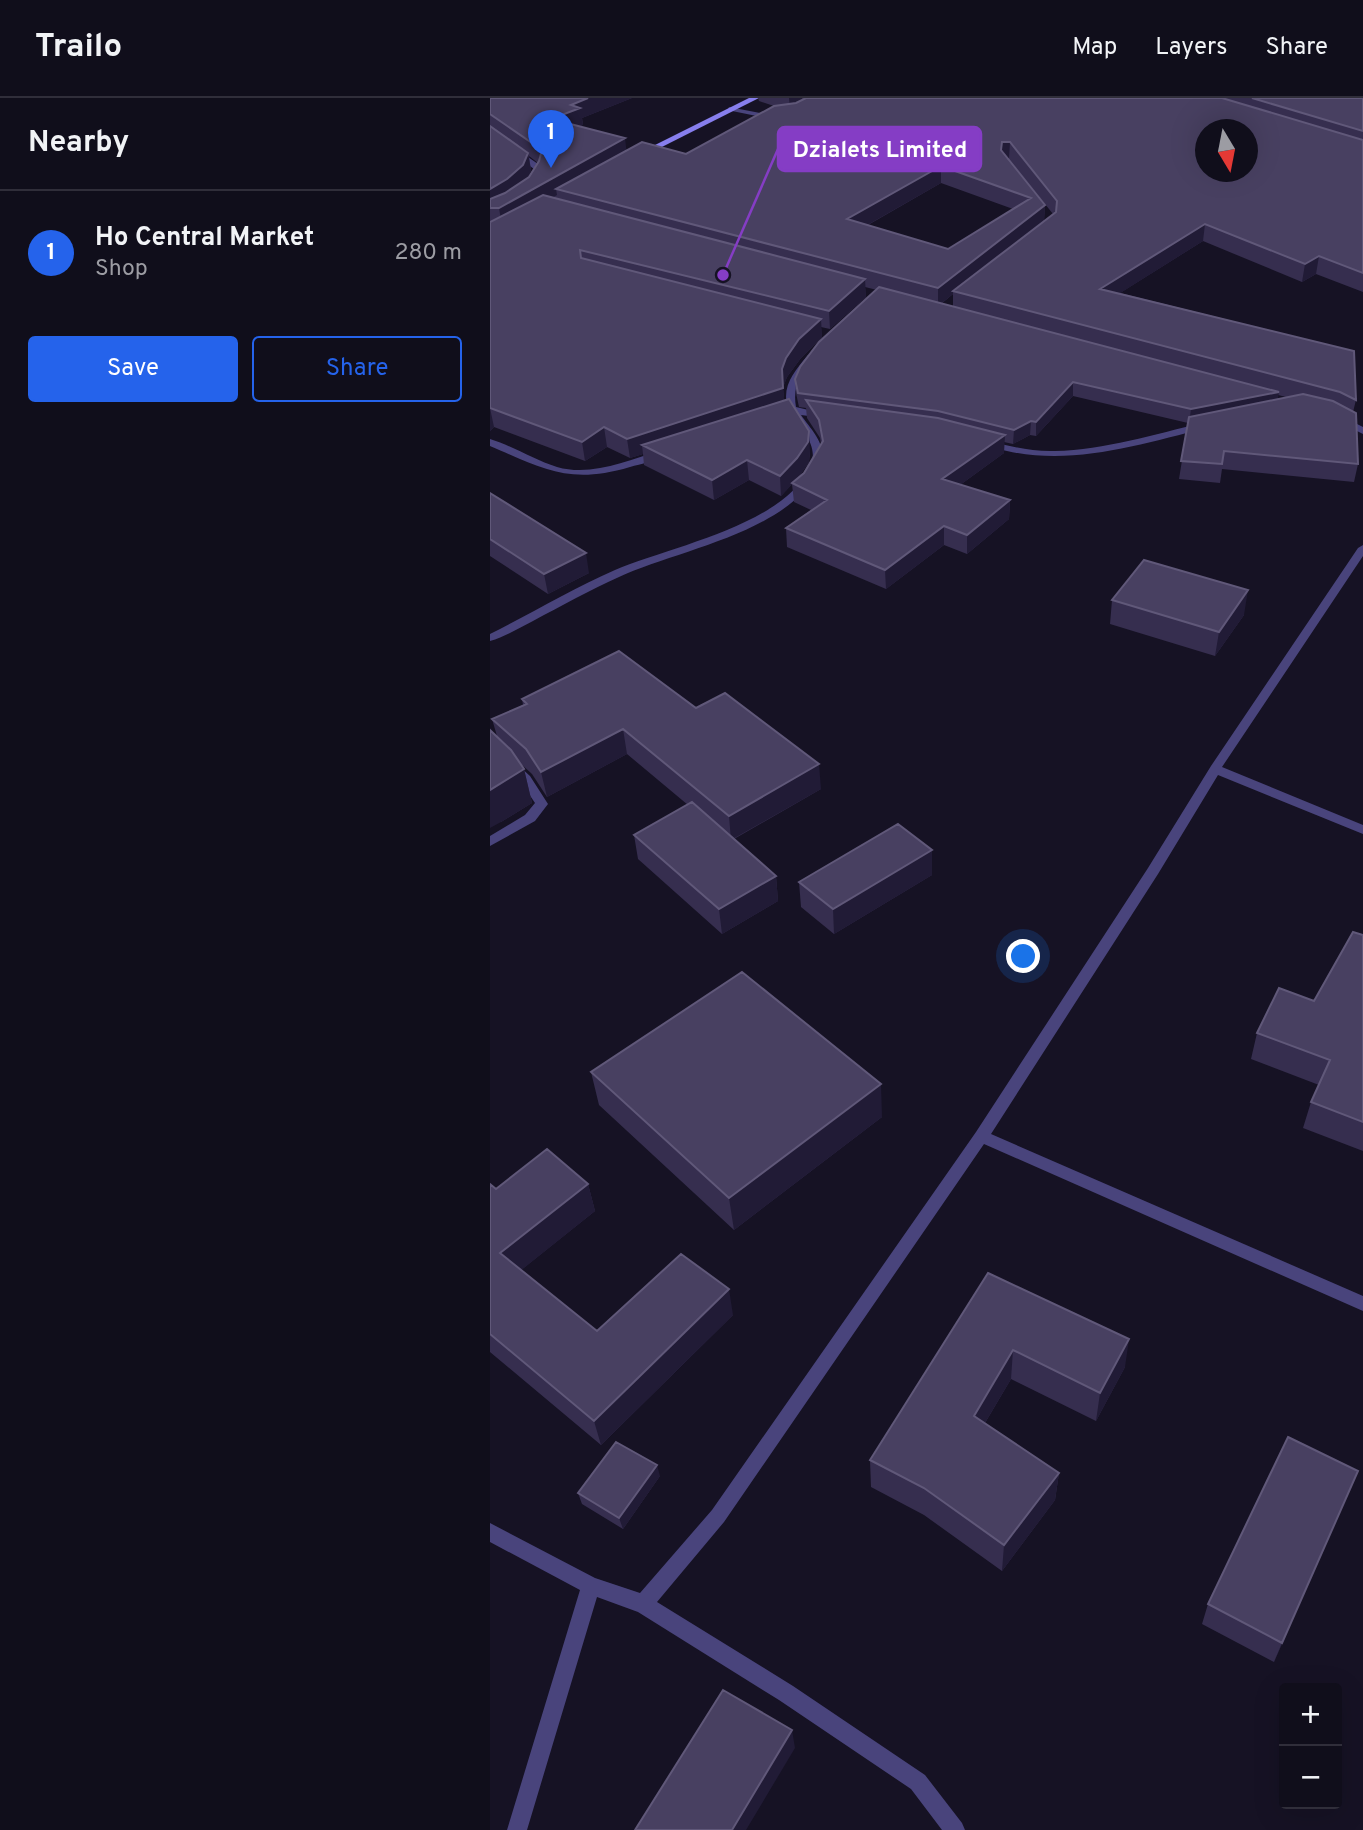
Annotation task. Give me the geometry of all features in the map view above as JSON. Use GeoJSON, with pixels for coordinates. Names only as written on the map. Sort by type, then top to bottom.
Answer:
{"type":"FeatureCollection","features":[{"type":"Feature","properties":{"kind":"main road"},"geometry":{"type":"LineString","coordinates":[[627,161],[754,98]]}},
{"type":"Feature","properties":{"kind":"street"},"geometry":{"type":"LineString","coordinates":[[732,109],[788,119]]}},
{"type":"Feature","properties":{"kind":"street"},"geometry":{"type":"LineString","coordinates":[[490,133],[538,168],[536,184],[528,191]]}},
{"type":"Feature","properties":{"kind":"street"},"geometry":{"type":"LineString","coordinates":[[490,638],[619,573],[739,529],[802,487],[817,464],[816,440],[792,411],[788,391],[799,370],[816,352]]}},
{"type":"Feature","properties":{"kind":"street"},"geometry":{"type":"LineString","coordinates":[[767,419],[792,411],[832,416]]}},
{"type":"Feature","properties":{"kind":"street"},"geometry":{"type":"LineString","coordinates":[[1333,415],[1363,431]]}},
{"type":"Feature","properties":{"kind":"street"},"geometry":{"type":"LineString","coordinates":[[976,440],[1013,450],[1054,454],[1098,448],[1220,423]]}},
{"type":"Feature","properties":{"kind":"street"},"geometry":{"type":"LineString","coordinates":[[490,442],[558,470],[579,472],[618,468],[668,452]]}},
{"type":"Feature","properties":{"kind":"street"},"geometry":{"type":"LineString","coordinates":[[643,1604],[718,1516],[982,1136],[1153,872],[1215,769],[1363,548]]}},
{"type":"Feature","properties":{"kind":"street"},"geometry":{"type":"LineString","coordinates":[[490,746],[534,786],[542,804],[530,818],[490,842]]}},
{"type":"Feature","properties":{"kind":"street"},"geometry":{"type":"LineString","coordinates":[[1215,769],[1363,830]]}},
{"type":"Feature","properties":{"kind":"street"},"geometry":{"type":"LineString","coordinates":[[982,1136],[1363,1304]]}},
{"type":"Feature","properties":{"kind":"street"},"geometry":{"type":"LineString","coordinates":[[490,1532],[591,1586],[643,1604],[786,1693],[918,1782],[955,1830]]}},
{"type":"Feature","properties":{"kind":"street"},"geometry":{"type":"LineString","coordinates":[[517,1830],[591,1586]]}},
{"type":"Feature","properties":{"kind":"building"},"geometry":{"type":"Polygon","coordinates":[[[490,98],[588,98],[571,105],[580,108],[551,119],[625,138],[499,208],[490,208],[490,199],[505,193],[529,177],[542,150],[490,114],[490,98]]]}},
{"type":"Feature","properties":{"kind":"building"},"geometry":{"type":"Polygon","coordinates":[[[806,98],[1222,98],[1363,140],[1363,273],[1319,256],[1305,264],[1205,224],[1100,289],[1354,351],[1356,400],[1340,392],[953,291],[1056,212],[1057,201],[1010,142],[1002,142],[1001,150],[1045,205],[938,288],[556,189],[642,142],[686,154],[774,106],[796,103],[806,98]],[[941,166],[847,219],[948,249],[1031,198],[941,166]]]}},
{"type":"Feature","properties":{"kind":"building"},"geometry":{"type":"Polygon","coordinates":[[[1252,98],[1363,98],[1363,131],[1252,98]]]}},
{"type":"Feature","properties":{"kind":"building"},"geometry":{"type":"Polygon","coordinates":[[[490,126],[528,153],[523,165],[490,189],[490,126]]]}},
{"type":"Feature","properties":{"kind":"building"},"geometry":{"type":"Polygon","coordinates":[[[543,195],[865,279],[829,311],[580,250],[581,258],[821,319],[799,339],[786,358],[782,369],[783,388],[627,439],[604,427],[582,442],[490,408],[490,222],[543,195]]]}},
{"type":"Feature","properties":{"kind":"building"},"geometry":{"type":"Polygon","coordinates":[[[879,287],[1279,392],[1191,409],[1073,382],[1036,422],[1031,421],[1014,430],[938,411],[798,393],[795,379],[800,367],[819,342],[879,287]]]}},
{"type":"Feature","properties":{"kind":"building"},"geometry":{"type":"Polygon","coordinates":[[[1303,394],[1333,401],[1356,413],[1358,464],[1224,451],[1222,464],[1181,461],[1189,417],[1303,394]]]}},
{"type":"Feature","properties":{"kind":"building"},"geometry":{"type":"Polygon","coordinates":[[[789,399],[809,431],[808,442],[780,476],[747,460],[712,480],[642,445],[789,399]]]}},
{"type":"Feature","properties":{"kind":"building"},"geometry":{"type":"Polygon","coordinates":[[[806,400],[938,418],[1005,435],[942,479],[1010,500],[967,535],[944,526],[885,570],[786,528],[827,500],[792,483],[804,473],[823,441],[819,420],[806,400]]]}},
{"type":"Feature","properties":{"kind":"building"},"geometry":{"type":"Polygon","coordinates":[[[490,493],[586,553],[544,574],[490,539],[490,493]]]}},
{"type":"Feature","properties":{"kind":"building"},"geometry":{"type":"Polygon","coordinates":[[[1144,560],[1248,590],[1219,632],[1112,600],[1144,560]]]}},
{"type":"Feature","properties":{"kind":"building"},"geometry":{"type":"Polygon","coordinates":[[[619,651],[696,708],[725,693],[819,764],[729,816],[623,729],[541,772],[526,749],[492,719],[527,704],[522,699],[619,651]]]}},
{"type":"Feature","properties":{"kind":"building"},"geometry":{"type":"Polygon","coordinates":[[[490,730],[511,750],[524,769],[490,790],[490,730]]]}},
{"type":"Feature","properties":{"kind":"building"},"geometry":{"type":"Polygon","coordinates":[[[692,802],[776,876],[719,909],[634,835],[692,802]]]}},
{"type":"Feature","properties":{"kind":"building"},"geometry":{"type":"Polygon","coordinates":[[[898,824],[932,850],[833,909],[799,882],[898,824]]]}},
{"type":"Feature","properties":{"kind":"building"},"geometry":{"type":"Polygon","coordinates":[[[1353,932],[1363,935],[1363,1122],[1311,1102],[1330,1060],[1257,1033],[1279,988],[1314,1001],[1353,932]]]}},
{"type":"Feature","properties":{"kind":"building"},"geometry":{"type":"Polygon","coordinates":[[[742,972],[881,1084],[729,1198],[591,1072],[742,972]]]}},
{"type":"Feature","properties":{"kind":"building"},"geometry":{"type":"Polygon","coordinates":[[[547,1149],[588,1184],[500,1253],[597,1331],[681,1254],[729,1289],[594,1421],[490,1334],[490,1184],[496,1189],[547,1149]]]}},
{"type":"Feature","properties":{"kind":"building"},"geometry":{"type":"Polygon","coordinates":[[[988,1273],[1129,1339],[1100,1393],[1013,1350],[974,1416],[1059,1473],[1004,1545],[924,1488],[870,1460],[988,1273]]]}},
{"type":"Feature","properties":{"kind":"building"},"geometry":{"type":"Polygon","coordinates":[[[1288,1437],[1358,1471],[1282,1643],[1208,1604],[1288,1437]]]}},
{"type":"Feature","properties":{"kind":"building"},"geometry":{"type":"Polygon","coordinates":[[[616,1442],[657,1465],[619,1518],[578,1493],[616,1442]]]}},
{"type":"Feature","properties":{"kind":"building"},"geometry":{"type":"Polygon","coordinates":[[[723,1690],[792,1730],[732,1830],[635,1830],[723,1690]]]}},
{"type":"Feature","properties":{"kind":"place","name":"Ho Central Market"},"geometry":{"type":"Point","coordinates":[551,168]}},
{"type":"Feature","properties":{"kind":"place","name":"Dzialets Limited"},"geometry":{"type":"Point","coordinates":[723,275]}}]}
